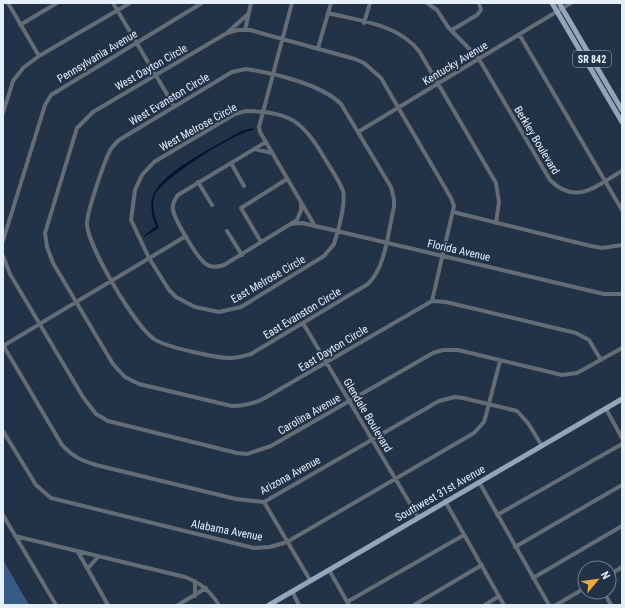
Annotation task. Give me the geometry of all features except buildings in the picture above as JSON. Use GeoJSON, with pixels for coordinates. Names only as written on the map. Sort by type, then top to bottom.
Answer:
{"type":"FeatureCollection","features":[{"type":"Feature","properties":{"kind":"main road","name":"SR 842"},"geometry":{"type":"LineString","coordinates":[[552,3],[620,112]]}},
{"type":"Feature","properties":{"kind":"main road","name":"SR 842"},"geometry":{"type":"LineString","coordinates":[[559,3],[620,112],[622,122]]}},
{"type":"Feature","properties":{"kind":"main road","name":"Southwest 31st Avenue"},"geometry":{"type":"LineString","coordinates":[[269,605],[622,399]]}},
{"type":"Feature","properties":{"kind":"street"},"geometry":{"type":"LineString","coordinates":[[8,3],[39,56]]}},
{"type":"Feature","properties":{"kind":"street"},"geometry":{"type":"LineString","coordinates":[[20,25],[57,3]]}},
{"type":"Feature","properties":{"kind":"street"},"geometry":{"type":"LineString","coordinates":[[113,3],[174,106]]}},
{"type":"Feature","properties":{"kind":"street"},"geometry":{"type":"LineString","coordinates":[[3,113],[13,81],[18,74],[39,56],[130,3]]}},
{"type":"Feature","properties":{"kind":"street","name":"Pennsylvania Avenue"},"geometry":{"type":"LineString","coordinates":[[3,241],[45,105],[51,95],[202,3]]}},
{"type":"Feature","properties":{"kind":"street"},"geometry":{"type":"LineString","coordinates":[[245,30],[247,15],[251,3]]}},
{"type":"Feature","properties":{"kind":"street"},"geometry":{"type":"LineString","coordinates":[[292,3],[259,127],[272,153],[315,226]]}},
{"type":"Feature","properties":{"kind":"street"},"geometry":{"type":"LineString","coordinates":[[318,48],[331,3]]}},
{"type":"Feature","properties":{"kind":"street"},"geometry":{"type":"LineString","coordinates":[[364,23],[370,3]]}},
{"type":"Feature","properties":{"kind":"street","name":"Berkley Boulevard"},"geometry":{"type":"LineString","coordinates":[[427,3],[437,10],[452,30],[479,59],[550,180],[555,186],[562,191],[575,193],[590,190],[622,170]]}},
{"type":"Feature","properties":{"kind":"street"},"geometry":{"type":"LineString","coordinates":[[452,30],[477,15],[481,10],[479,3]]}},
{"type":"Feature","properties":{"kind":"street","name":"Kentucky Avenue"},"geometry":{"type":"LineString","coordinates":[[358,132],[571,3]]}},
{"type":"Feature","properties":{"kind":"street"},"geometry":{"type":"LineString","coordinates":[[328,13],[392,30],[411,41],[420,51],[496,183],[499,202],[496,223]]}},
{"type":"Feature","properties":{"kind":"street"},"geometry":{"type":"LineString","coordinates":[[227,33],[247,15]]}},
{"type":"Feature","properties":{"kind":"street","name":"West Dayton Circle"},"geometry":{"type":"LineString","coordinates":[[76,302],[49,255],[45,232],[77,128],[93,112],[156,74],[227,33],[245,30],[318,48],[364,63],[381,78],[398,108]]}},
{"type":"Feature","properties":{"kind":"street"},"geometry":{"type":"LineString","coordinates":[[520,34],[622,210]]}},
{"type":"Feature","properties":{"kind":"street","name":"West Evanston Circle"},"geometry":{"type":"LineString","coordinates":[[113,280],[92,244],[87,223],[103,169],[110,150],[119,140],[174,106],[232,72],[246,69],[273,75],[328,93],[341,104],[358,132]]}},
{"type":"Feature","properties":{"kind":"street"},"geometry":{"type":"LineString","coordinates":[[398,108],[451,198],[454,206],[432,301],[446,302],[576,333],[589,340],[601,360]]}},
{"type":"Feature","properties":{"kind":"street","name":"West Melrose Circle"},"geometry":{"type":"LineString","coordinates":[[149,258],[130,220],[135,190],[142,175],[154,162],[235,114],[246,110],[263,111],[291,119],[308,131],[343,191]]}},
{"type":"Feature","properties":{"kind":"street","name":"East Evanston Circle"},"geometry":{"type":"LineString","coordinates":[[113,280],[141,327],[154,339],[160,343],[221,358],[238,358],[251,354],[368,284],[376,276],[380,266],[394,207],[393,193],[358,132]]}},
{"type":"Feature","properties":{"kind":"street"},"geometry":{"type":"LineString","coordinates":[[266,142],[178,195],[173,204],[175,215],[186,236],[202,261],[207,265],[218,267],[242,255],[292,224],[299,216],[301,202]]}},
{"type":"Feature","properties":{"kind":"street"},"geometry":{"type":"LineString","coordinates":[[253,149],[272,153]]}},
{"type":"Feature","properties":{"kind":"street"},"geometry":{"type":"LineString","coordinates":[[230,163],[244,186]]}},
{"type":"Feature","properties":{"kind":"street"},"geometry":{"type":"LineString","coordinates":[[262,242],[241,208],[287,179]]}},
{"type":"Feature","properties":{"kind":"street"},"geometry":{"type":"LineString","coordinates":[[198,182],[212,206]]}},
{"type":"Feature","properties":{"kind":"street","name":"East Melrose Circle"},"geometry":{"type":"LineString","coordinates":[[149,258],[169,290],[184,303],[219,312],[232,310],[324,256],[334,244],[345,198],[343,191]]}},
{"type":"Feature","properties":{"kind":"street"},"geometry":{"type":"LineString","coordinates":[[453,212],[590,246],[602,248],[622,244]]}},
{"type":"Feature","properties":{"kind":"street","name":"Florida Avenue"},"geometry":{"type":"LineString","coordinates":[[292,224],[302,223],[337,230],[604,294],[622,294]]}},
{"type":"Feature","properties":{"kind":"street"},"geometry":{"type":"LineString","coordinates":[[227,231],[242,255]]}},
{"type":"Feature","properties":{"kind":"street"},"geometry":{"type":"LineString","coordinates":[[3,346],[186,236]]}},
{"type":"Feature","properties":{"kind":"street"},"geometry":{"type":"LineString","coordinates":[[3,256],[10,274],[40,324]]}},
{"type":"Feature","properties":{"kind":"street","name":"East Dayton Circle"},"geometry":{"type":"LineString","coordinates":[[76,302],[113,364],[125,377],[139,384],[232,406],[242,406],[253,404],[263,399],[432,301]]}},
{"type":"Feature","properties":{"kind":"street","name":"Glendale Boulevard"},"geometry":{"type":"LineString","coordinates":[[303,323],[418,517]]}},
{"type":"Feature","properties":{"kind":"street","name":"Carolina Avenue"},"geometry":{"type":"LineString","coordinates":[[40,324],[90,408],[102,418],[115,424],[247,454],[271,446],[432,353],[443,350],[458,350],[562,375],[577,373],[622,348]]}},
{"type":"Feature","properties":{"kind":"street","name":"Arizona Avenue"},"geometry":{"type":"LineString","coordinates":[[3,346],[62,445],[78,459],[96,465],[236,499],[264,502],[372,439],[439,401],[447,398],[463,398],[510,409],[523,416],[542,446]]}},
{"type":"Feature","properties":{"kind":"street","name":"Alabama Avenue"},"geometry":{"type":"LineString","coordinates":[[3,431],[36,485],[51,498],[254,548],[270,547],[287,542],[474,433],[484,422],[500,361]]}},
{"type":"Feature","properties":{"kind":"street"},"geometry":{"type":"LineString","coordinates":[[606,409],[622,438]]}},
{"type":"Feature","properties":{"kind":"street"},"geometry":{"type":"LineString","coordinates":[[497,515],[622,444]]}},
{"type":"Feature","properties":{"kind":"street"},"geometry":{"type":"LineString","coordinates":[[479,482],[549,605]]}},
{"type":"Feature","properties":{"kind":"street"},"geometry":{"type":"LineString","coordinates":[[515,547],[622,484]]}},
{"type":"Feature","properties":{"kind":"street"},"geometry":{"type":"LineString","coordinates":[[445,501],[504,605]]}},
{"type":"Feature","properties":{"kind":"street"},"geometry":{"type":"LineString","coordinates":[[264,502],[310,580]]}},
{"type":"Feature","properties":{"kind":"street"},"geometry":{"type":"LineString","coordinates":[[3,515],[56,605]]}},
{"type":"Feature","properties":{"kind":"street"},"geometry":{"type":"LineString","coordinates":[[534,578],[622,526]]}},
{"type":"Feature","properties":{"kind":"street"},"geometry":{"type":"LineString","coordinates":[[329,570],[348,604],[464,535]]}},
{"type":"Feature","properties":{"kind":"street"},"geometry":{"type":"LineString","coordinates":[[15,536],[195,581],[206,588],[219,605]]}},
{"type":"Feature","properties":{"kind":"street"},"geometry":{"type":"LineString","coordinates":[[78,552],[108,605]]}},
{"type":"Feature","properties":{"kind":"street"},"geometry":{"type":"LineString","coordinates":[[88,568],[98,557]]}},
{"type":"Feature","properties":{"kind":"street"},"geometry":{"type":"LineString","coordinates":[[414,605],[482,565]]}},
{"type":"Feature","properties":{"kind":"street"},"geometry":{"type":"LineString","coordinates":[[195,581],[195,596]]}},
{"type":"Feature","properties":{"kind":"street"},"geometry":{"type":"LineString","coordinates":[[178,605],[206,588]]}},
{"type":"Feature","properties":{"kind":"street"},"geometry":{"type":"LineString","coordinates":[[292,592],[299,605]]}},
{"type":"Feature","properties":{"kind":"street"},"geometry":{"type":"LineString","coordinates":[[556,605],[577,593]]}},
{"type":"Feature","properties":{"kind":"street"},"geometry":{"type":"LineString","coordinates":[[484,605],[499,596]]}},
{"type":"Feature","properties":{"kind":"street"},"geometry":{"type":"LineString","coordinates":[[566,600],[569,605]]}},
{"type":"Feature","properties":{"kind":"shaded area"},"geometry":{"type":"Polygon","coordinates":[[[252,128],[254,130],[216,147],[200,157],[185,167],[161,187],[155,195],[153,203],[159,228],[144,237],[156,226],[152,215],[151,206],[152,197],[160,184],[180,167],[193,159],[241,131],[252,128]]]}},
{"type":"Feature","properties":{"kind":"shaded area"},"geometry":{"type":"Polygon","coordinates":[[[3,560],[29,605],[3,605],[3,560]]]}}]}
